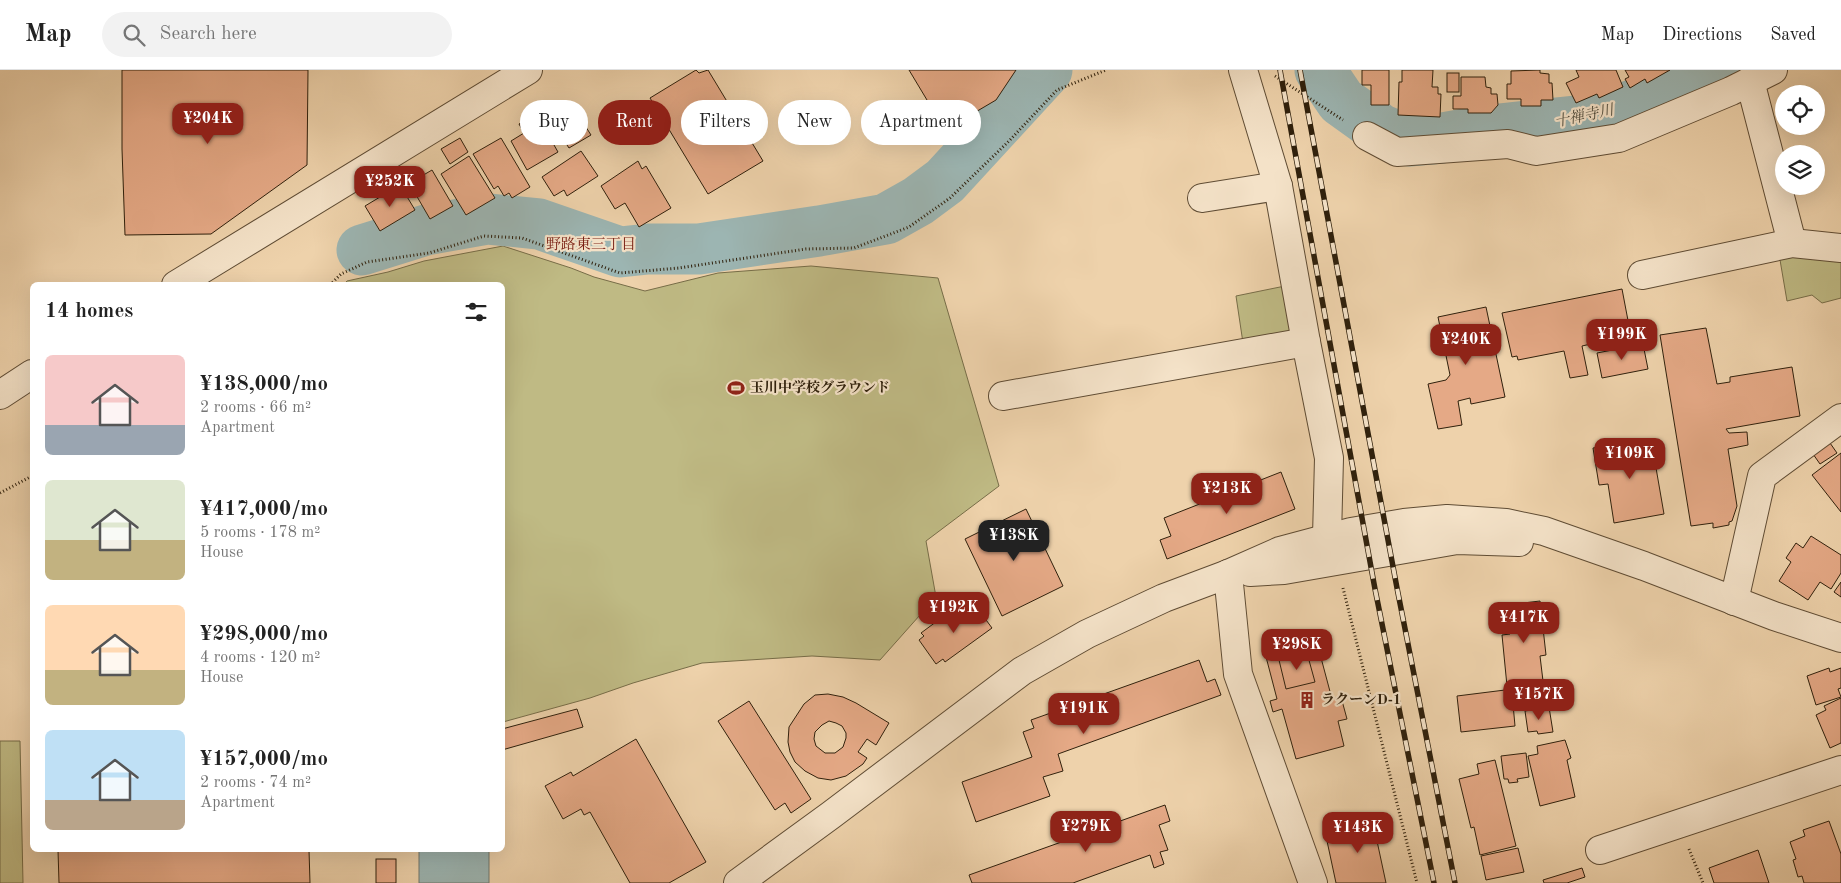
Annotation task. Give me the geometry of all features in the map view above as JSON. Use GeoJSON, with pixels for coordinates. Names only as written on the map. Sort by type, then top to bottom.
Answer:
{"type":"FeatureCollection","features":[{"type":"Feature","properties":{"kind":"street"},"geometry":{"type":"LineString","coordinates":[[181,282],[528,70]]}},
{"type":"Feature","properties":{"kind":"street"},"geometry":{"type":"LineString","coordinates":[[1243,70],[1278,186],[1329,458],[1332,549]]}},
{"type":"Feature","properties":{"kind":"street"},"geometry":{"type":"LineString","coordinates":[[1367,136],[1397,152],[1508,144],[1536,151],[1619,138],[1761,76],[1792,243]]}},
{"type":"Feature","properties":{"kind":"street"},"geometry":{"type":"LineString","coordinates":[[1202,198],[1278,186]]}},
{"type":"Feature","properties":{"kind":"street"},"geometry":{"type":"LineString","coordinates":[[1642,275],[1792,243],[1841,248]]}},
{"type":"Feature","properties":{"kind":"street"},"geometry":{"type":"LineString","coordinates":[[1003,396],[1306,342]]}},
{"type":"Feature","properties":{"kind":"street"},"geometry":{"type":"LineString","coordinates":[[0,394],[30,375]]}},
{"type":"Feature","properties":{"kind":"street"},"geometry":{"type":"LineString","coordinates":[[1734,601],[1762,476],[1841,418]]}},
{"type":"Feature","properties":{"kind":"street"},"geometry":{"type":"LineString","coordinates":[[738,883],[1022,671],[1087,634],[1164,598],[1228,574],[1280,551],[1332,549],[1404,523],[1446,520],[1506,523],[1544,531],[1841,638]]}},
{"type":"Feature","properties":{"kind":"street"},"geometry":{"type":"LineString","coordinates":[[1228,574],[1238,674],[1314,883]]}},
{"type":"Feature","properties":{"kind":"street"},"geometry":{"type":"LineString","coordinates":[[1600,850],[1841,770]]}},
{"type":"Feature","properties":{"kind":"path"},"geometry":{"type":"LineString","coordinates":[[333,282],[341,274],[367,262],[429,253],[484,236],[522,238],[620,273],[678,268],[806,249],[854,248],[909,227],[950,198],[1009,141],[1057,90],[1106,70]]}},
{"type":"Feature","properties":{"kind":"path"},"geometry":{"type":"LineString","coordinates":[[1273,75],[1367,136]]}},
{"type":"Feature","properties":{"kind":"path"},"geometry":{"type":"LineString","coordinates":[[0,493],[30,477]]}},
{"type":"Feature","properties":{"kind":"path"},"geometry":{"type":"LineString","coordinates":[[1332,549],[1417,883]]}},
{"type":"Feature","properties":{"kind":"path"},"geometry":{"type":"LineString","coordinates":[[1680,824],[1703,883]]}},
{"type":"Feature","properties":{"kind":"shaded area","name":"玉川中学校グラウンド"},"geometry":{"type":"Polygon","coordinates":[[[503,246],[594,277],[645,291],[718,273],[811,266],[938,278],[999,486],[926,541],[936,597],[880,660],[812,656],[702,663],[590,698],[505,721],[505,282],[346,282],[424,261],[503,246]]]}},
{"type":"Feature","properties":{"kind":"shaded area"},"geometry":{"type":"Polygon","coordinates":[[[1779,254],[1841,259],[1841,298],[1822,303],[1812,295],[1787,301],[1779,254]]]}},
{"type":"Feature","properties":{"kind":"shaded area"},"geometry":{"type":"Polygon","coordinates":[[[1285,286],[1298,333],[1243,343],[1236,296],[1285,286]]]}},
{"type":"Feature","properties":{"kind":"shaded area"},"geometry":{"type":"Polygon","coordinates":[[[0,741],[20,741],[23,883],[0,883],[0,741]]]}},
{"type":"Feature","properties":{"kind":"water"},"geometry":{"type":"Polygon","coordinates":[[[419,852],[489,852],[489,883],[419,883],[419,852]]]}},
{"type":"Feature","properties":{"kind":"building"},"geometry":{"type":"Polygon","coordinates":[[[122,70],[308,70],[307,165],[211,234],[125,235],[122,70]]]}},
{"type":"Feature","properties":{"kind":"building"},"geometry":{"type":"Polygon","coordinates":[[[696,70],[699,73],[708,70],[726,100],[681,100],[681,145],[753,145],[763,161],[708,194],[671,133],[671,100],[651,100],[650,98],[696,70]]]}},
{"type":"Feature","properties":{"kind":"building"},"geometry":{"type":"Polygon","coordinates":[[[909,70],[1016,70],[996,100],[981,109],[981,100],[927,100],[909,70]]]}},
{"type":"Feature","properties":{"kind":"building"},"geometry":{"type":"Polygon","coordinates":[[[1362,70],[1389,70],[1389,105],[1371,105],[1371,85],[1362,85],[1362,70]]]}},
{"type":"Feature","properties":{"kind":"building"},"geometry":{"type":"Polygon","coordinates":[[[1402,70],[1433,70],[1432,87],[1438,87],[1438,94],[1441,94],[1440,117],[1398,115],[1399,82],[1402,82],[1402,70]]]}},
{"type":"Feature","properties":{"kind":"building"},"geometry":{"type":"Polygon","coordinates":[[[1540,70],[1540,73],[1549,74],[1549,83],[1552,83],[1553,100],[1541,100],[1541,106],[1521,106],[1521,99],[1507,99],[1507,84],[1511,84],[1511,71],[1540,70]]]}},
{"type":"Feature","properties":{"kind":"building"},"geometry":{"type":"Polygon","coordinates":[[[1576,70],[1616,70],[1623,87],[1599,98],[1597,94],[1576,103],[1566,83],[1579,77],[1576,70]]]}},
{"type":"Feature","properties":{"kind":"building"},"geometry":{"type":"Polygon","coordinates":[[[1625,70],[1670,70],[1647,83],[1645,79],[1630,88],[1625,79],[1629,77],[1625,70]]]}},
{"type":"Feature","properties":{"kind":"building"},"geometry":{"type":"Polygon","coordinates":[[[1447,73],[1459,73],[1459,92],[1447,92],[1447,73]]]}},
{"type":"Feature","properties":{"kind":"building"},"geometry":{"type":"Polygon","coordinates":[[[1461,77],[1485,77],[1486,87],[1491,88],[1491,94],[1497,94],[1498,105],[1491,113],[1468,113],[1468,109],[1453,109],[1453,96],[1461,96],[1461,77]]]}},
{"type":"Feature","properties":{"kind":"building"},"geometry":{"type":"Polygon","coordinates":[[[520,135],[520,145],[554,145],[558,152],[527,170],[511,141],[520,135]]]}},
{"type":"Feature","properties":{"kind":"building"},"geometry":{"type":"Polygon","coordinates":[[[460,138],[468,152],[450,164],[441,149],[460,138]]]}},
{"type":"Feature","properties":{"kind":"building"},"geometry":{"type":"Polygon","coordinates":[[[501,138],[530,187],[512,198],[509,193],[504,196],[498,186],[494,189],[473,154],[501,138]]]}},
{"type":"Feature","properties":{"kind":"building"},"geometry":{"type":"Polygon","coordinates":[[[581,151],[598,176],[567,196],[564,190],[554,196],[542,177],[581,151]]]}},
{"type":"Feature","properties":{"kind":"building"},"geometry":{"type":"Polygon","coordinates":[[[469,156],[495,198],[466,215],[441,174],[469,156]]]}},
{"type":"Feature","properties":{"kind":"building"},"geometry":{"type":"Polygon","coordinates":[[[638,161],[642,169],[646,166],[671,208],[639,227],[625,203],[615,209],[601,186],[638,161]]]}},
{"type":"Feature","properties":{"kind":"building"},"geometry":{"type":"Polygon","coordinates":[[[432,170],[453,206],[430,219],[412,188],[423,182],[420,177],[432,170]]]}},
{"type":"Feature","properties":{"kind":"building"},"geometry":{"type":"Polygon","coordinates":[[[400,185],[415,210],[380,231],[365,206],[400,185]]]}},
{"type":"Feature","properties":{"kind":"building"},"geometry":{"type":"Polygon","coordinates":[[[1622,289],[1630,331],[1626,332],[1626,336],[1582,346],[1588,375],[1570,378],[1564,351],[1518,360],[1517,356],[1512,357],[1502,313],[1622,289]]]}},
{"type":"Feature","properties":{"kind":"building"},"geometry":{"type":"Polygon","coordinates":[[[1486,307],[1505,397],[1471,404],[1470,398],[1458,401],[1462,425],[1438,429],[1428,384],[1446,380],[1450,375],[1438,317],[1486,307]]]}},
{"type":"Feature","properties":{"kind":"building"},"geometry":{"type":"Polygon","coordinates":[[[1706,328],[1717,384],[1730,382],[1730,377],[1792,367],[1800,416],[1726,429],[1729,433],[1747,432],[1748,445],[1728,449],[1737,506],[1729,525],[1713,528],[1713,523],[1691,526],[1660,335],[1706,328]]]}},
{"type":"Feature","properties":{"kind":"building"},"geometry":{"type":"Polygon","coordinates":[[[1643,344],[1648,369],[1602,378],[1597,353],[1643,344]]]}},
{"type":"Feature","properties":{"kind":"building"},"geometry":{"type":"Polygon","coordinates":[[[1651,439],[1664,514],[1614,523],[1608,484],[1599,485],[1593,448],[1651,439]]]}},
{"type":"Feature","properties":{"kind":"building"},"geometry":{"type":"Polygon","coordinates":[[[1830,443],[1837,453],[1820,464],[1813,454],[1830,443]]]}},
{"type":"Feature","properties":{"kind":"building"},"geometry":{"type":"Polygon","coordinates":[[[1841,453],[1841,512],[1812,475],[1841,453]]]}},
{"type":"Feature","properties":{"kind":"building"},"geometry":{"type":"Polygon","coordinates":[[[1281,472],[1295,509],[1167,559],[1160,540],[1171,536],[1164,518],[1281,472]]]}},
{"type":"Feature","properties":{"kind":"building"},"geometry":{"type":"Polygon","coordinates":[[[1026,509],[1063,586],[1002,616],[965,539],[1026,509]]]}},
{"type":"Feature","properties":{"kind":"building"},"geometry":{"type":"Polygon","coordinates":[[[1811,536],[1841,555],[1841,573],[1831,589],[1820,582],[1808,600],[1779,581],[1791,562],[1786,558],[1796,543],[1803,548],[1811,536]]]}},
{"type":"Feature","properties":{"kind":"building"},"geometry":{"type":"Polygon","coordinates":[[[1841,582],[1841,597],[1834,592],[1841,582]]]}},
{"type":"Feature","properties":{"kind":"building"},"geometry":{"type":"Polygon","coordinates":[[[1540,601],[1546,655],[1540,656],[1543,681],[1507,686],[1502,635],[1510,634],[1507,605],[1540,601]]]}},
{"type":"Feature","properties":{"kind":"building"},"geometry":{"type":"Polygon","coordinates":[[[960,604],[968,616],[978,609],[992,628],[945,662],[943,659],[936,664],[919,640],[924,636],[921,633],[960,604]]]}},
{"type":"Feature","properties":{"kind":"building","name":"ラクーンD-1"},"geometry":{"type":"Polygon","coordinates":[[[1316,639],[1332,699],[1341,697],[1347,719],[1338,721],[1344,746],[1296,759],[1282,709],[1273,712],[1270,701],[1277,699],[1265,653],[1316,639]]]}},
{"type":"Feature","properties":{"kind":"building"},"geometry":{"type":"Polygon","coordinates":[[[1307,653],[1315,682],[1286,689],[1279,660],[1307,653]]]}},
{"type":"Feature","properties":{"kind":"building"},"geometry":{"type":"Polygon","coordinates":[[[1199,660],[1207,682],[1215,679],[1221,695],[1058,754],[1063,771],[1043,777],[1050,796],[976,822],[962,782],[1032,757],[1023,732],[1034,728],[1031,720],[1199,660]]]}},
{"type":"Feature","properties":{"kind":"building"},"geometry":{"type":"Polygon","coordinates":[[[1829,668],[1830,672],[1841,668],[1841,688],[1838,689],[1841,697],[1816,705],[1807,676],[1829,668]]]}},
{"type":"Feature","properties":{"kind":"building"},"geometry":{"type":"Polygon","coordinates":[[[1544,685],[1546,701],[1518,704],[1516,688],[1544,685]]]}},
{"type":"Feature","properties":{"kind":"building"},"geometry":{"type":"Polygon","coordinates":[[[1505,690],[1505,694],[1512,693],[1515,726],[1461,732],[1457,696],[1505,690]]]}},
{"type":"Feature","properties":{"kind":"building"},"geometry":{"type":"Polygon","coordinates":[[[828,694],[843,697],[889,723],[876,745],[867,739],[858,752],[867,758],[863,764],[846,776],[831,780],[818,778],[805,771],[795,762],[790,752],[788,742],[789,727],[804,704],[815,695],[828,694]],[[829,721],[815,732],[816,746],[825,753],[835,753],[843,747],[846,733],[842,726],[829,721]]]}},
{"type":"Feature","properties":{"kind":"building"},"geometry":{"type":"Polygon","coordinates":[[[1841,698],[1841,743],[1830,748],[1816,715],[1826,710],[1824,706],[1841,698]]]}},
{"type":"Feature","properties":{"kind":"building"},"geometry":{"type":"Polygon","coordinates":[[[749,701],[811,799],[791,813],[785,803],[775,810],[718,721],[749,701]]]}},
{"type":"Feature","properties":{"kind":"building"},"geometry":{"type":"Polygon","coordinates":[[[1549,707],[1553,732],[1538,734],[1537,731],[1528,732],[1525,711],[1549,707]]]}},
{"type":"Feature","properties":{"kind":"building"},"geometry":{"type":"Polygon","coordinates":[[[577,709],[583,727],[505,749],[505,728],[577,709]]]}},
{"type":"Feature","properties":{"kind":"building"},"geometry":{"type":"Polygon","coordinates":[[[636,739],[706,862],[669,883],[630,883],[590,812],[584,815],[581,809],[563,819],[545,786],[571,772],[573,776],[636,739]]]}},
{"type":"Feature","properties":{"kind":"building"},"geometry":{"type":"Polygon","coordinates":[[[1565,740],[1571,758],[1567,760],[1575,797],[1540,806],[1528,756],[1538,754],[1537,746],[1565,740]]]}},
{"type":"Feature","properties":{"kind":"building"},"geometry":{"type":"Polygon","coordinates":[[[1526,753],[1529,777],[1517,779],[1518,782],[1509,783],[1508,779],[1504,779],[1501,756],[1526,753]]]}},
{"type":"Feature","properties":{"kind":"building"},"geometry":{"type":"Polygon","coordinates":[[[1495,760],[1516,846],[1480,855],[1474,827],[1471,828],[1459,779],[1479,774],[1477,764],[1495,760]]]}},
{"type":"Feature","properties":{"kind":"building"},"geometry":{"type":"Polygon","coordinates":[[[1165,805],[1170,821],[1159,825],[1168,850],[1160,852],[1164,864],[1154,868],[1150,855],[1073,883],[972,883],[969,875],[1165,805]]]}},
{"type":"Feature","properties":{"kind":"building"},"geometry":{"type":"Polygon","coordinates":[[[1375,813],[1378,826],[1374,827],[1386,883],[1336,883],[1327,841],[1353,834],[1350,819],[1375,813]]]}},
{"type":"Feature","properties":{"kind":"building"},"geometry":{"type":"Polygon","coordinates":[[[1829,821],[1841,854],[1841,883],[1804,883],[1802,876],[1798,877],[1793,860],[1796,859],[1790,842],[1805,836],[1803,830],[1829,821]]]}},
{"type":"Feature","properties":{"kind":"building"},"geometry":{"type":"Polygon","coordinates":[[[1518,848],[1524,872],[1486,880],[1481,856],[1518,848]]]}},
{"type":"Feature","properties":{"kind":"building"},"geometry":{"type":"Polygon","coordinates":[[[1758,850],[1769,883],[1714,883],[1709,868],[1758,850]]]}},
{"type":"Feature","properties":{"kind":"building"},"geometry":{"type":"Polygon","coordinates":[[[58,852],[309,852],[310,883],[59,883],[58,852]]]}},
{"type":"Feature","properties":{"kind":"building"},"geometry":{"type":"Polygon","coordinates":[[[376,859],[396,859],[396,883],[376,883],[376,859]]]}},
{"type":"Feature","properties":{"kind":"building"},"geometry":{"type":"Polygon","coordinates":[[[1582,868],[1585,877],[1567,883],[1544,883],[1543,880],[1582,868]]]}},
{"type":"Feature","properties":{"kind":"waterway"},"geometry":{"type":"LineString","coordinates":[[362,250],[426,230],[488,219],[539,224],[620,252],[648,249],[699,249],[886,219],[918,201],[945,181],[1047,70]]}},
{"type":"Feature","properties":{"kind":"waterway","name":"十禅寺川"},"geometry":{"type":"LineString","coordinates":[[1320,70],[1341,101],[1380,129],[1409,141],[1575,121],[1614,112],[1720,70]]}},
{"type":"Feature","properties":{"kind":"railway"},"geometry":{"type":"LineString","coordinates":[[1280,70],[1375,589],[1434,883]]}},
{"type":"Feature","properties":{"kind":"railway"},"geometry":{"type":"LineString","coordinates":[[1300,70],[1397,588],[1455,883]]}},
{"type":"Feature","properties":{"kind":"place","name":"玉川中学校グラウンド"},"geometry":{"type":"Point","coordinates":[736,388]}},
{"type":"Feature","properties":{"kind":"place","name":"ラクーンD-1"},"geometry":{"type":"Point","coordinates":[1307,700]}},
{"type":"Feature","properties":{"kind":"district","name":"野路東三丁目"},"geometry":{"type":"Point","coordinates":[591,245]}}]}
